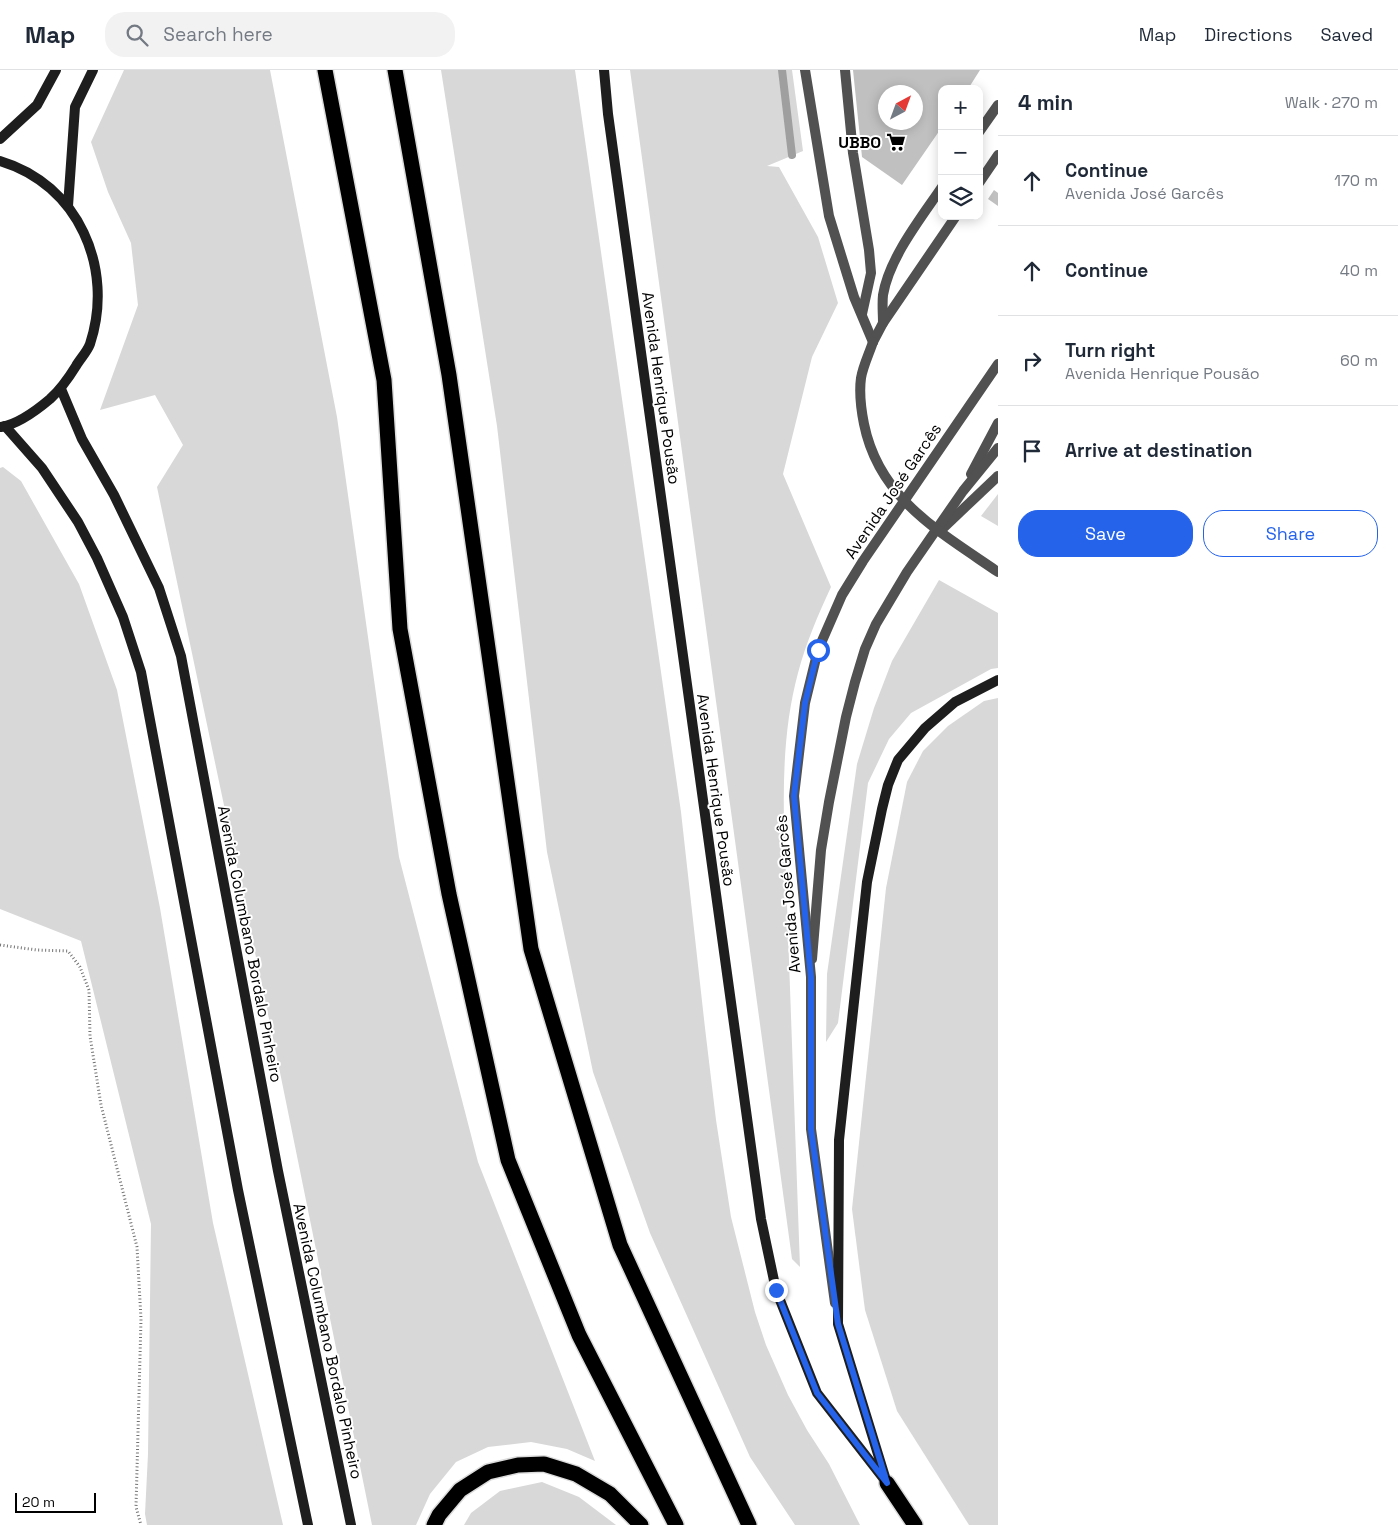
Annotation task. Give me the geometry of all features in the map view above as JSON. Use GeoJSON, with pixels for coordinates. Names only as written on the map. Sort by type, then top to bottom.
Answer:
{"type":"FeatureCollection","features":[{"type":"Feature","properties":{"kind":"highway"},"geometry":{"type":"LineString","coordinates":[[325,70],[384,380],[400,629],[449,894],[508,1160],[579,1335],[676,1525]]}},
{"type":"Feature","properties":{"kind":"highway"},"geometry":{"type":"LineString","coordinates":[[395,70],[449,375],[531,949],[620,1245],[749,1525]]}},
{"type":"Feature","properties":{"kind":"highway"},"geometry":{"type":"LineString","coordinates":[[434,1525],[439,1515],[460,1490],[488,1472],[518,1465],[544,1464],[576,1474],[610,1494],[641,1525]]}},
{"type":"Feature","properties":{"kind":"highway"},"geometry":{"type":"LineString","coordinates":[[887,1483],[915,1525]]}},
{"type":"Feature","properties":{"kind":"main road"},"geometry":{"type":"LineString","coordinates":[[0,138],[37,105],[56,70]]}},
{"type":"Feature","properties":{"kind":"main road"},"geometry":{"type":"LineString","coordinates":[[68,206],[74,107],[93,70]]}},
{"type":"Feature","properties":{"kind":"main road","name":"Avenida Henrique Pousão"},"geometry":{"type":"LineString","coordinates":[[604,70],[608,114],[761,1219],[776,1290],[817,1393],[887,1483]]}},
{"type":"Feature","properties":{"kind":"main road"},"geometry":{"type":"LineString","coordinates":[[0,161],[14,165],[50,188],[68,206],[84,232],[97,272],[98,311],[89,345],[61,389],[35,411],[3,426],[42,468],[78,522],[97,558],[123,617],[141,672],[238,1190],[308,1525]]}},
{"type":"Feature","properties":{"kind":"main road","name":"Avenida Columbano Bordalo Pinheiro"},"geometry":{"type":"LineString","coordinates":[[61,389],[82,439],[114,495],[159,588],[180,656],[278,1171],[351,1525]]}},
{"type":"Feature","properties":{"kind":"main road"},"geometry":{"type":"LineString","coordinates":[[887,1483],[838,1324],[839,1140],[867,882],[888,785],[898,760],[925,728],[955,702],[998,680]]}},
{"type":"Feature","properties":{"kind":"street"},"geometry":{"type":"LineString","coordinates":[[806,70],[829,216],[854,297],[873,342]]}},
{"type":"Feature","properties":{"kind":"street"},"geometry":{"type":"LineString","coordinates":[[845,70],[853,153],[870,250],[871,273],[862,314]]}},
{"type":"Feature","properties":{"kind":"street"},"geometry":{"type":"LineString","coordinates":[[980,130],[998,105]]}},
{"type":"Feature","properties":{"kind":"street"},"geometry":{"type":"LineString","coordinates":[[983,177],[998,155]]}},
{"type":"Feature","properties":{"kind":"street"},"geometry":{"type":"LineString","coordinates":[[883,322],[883,296],[891,270],[902,249],[938,193]]}},
{"type":"Feature","properties":{"kind":"street"},"geometry":{"type":"LineString","coordinates":[[953,220],[883,322],[873,342],[862,378],[861,407],[867,440],[880,470],[897,494],[919,517],[998,572]]}},
{"type":"Feature","properties":{"kind":"street","name":"Avenida José Garcês"},"geometry":{"type":"LineString","coordinates":[[838,1324],[811,1129],[811,978],[794,796],[805,703],[818,650],[842,595],[862,561],[998,364]]}},
{"type":"Feature","properties":{"kind":"street"},"geometry":{"type":"LineString","coordinates":[[811,978],[821,850],[837,757],[855,682],[876,624],[907,572],[962,491],[998,423]]}},
{"type":"Feature","properties":{"kind":"street"},"geometry":{"type":"LineString","coordinates":[[962,491],[998,448]]}},
{"type":"Feature","properties":{"kind":"street"},"geometry":{"type":"LineString","coordinates":[[928,542],[998,476]]}},
{"type":"Feature","properties":{"kind":"path"},"geometry":{"type":"LineString","coordinates":[[0,945],[38,950],[68,951],[80,967],[89,990],[90,1036],[101,1106],[137,1246],[141,1319],[136,1507],[141,1525]]}},
{"type":"Feature","properties":{"kind":"shaded area"},"geometry":{"type":"Polygon","coordinates":[[[124,70],[270,70],[337,417],[399,857],[478,1162],[595,1461],[567,1449],[531,1442],[488,1447],[456,1462],[430,1494],[416,1525],[372,1525],[273,1038],[157,487],[183,445],[155,395],[100,410],[138,305],[131,243],[108,192],[91,142],[124,70]]]}},
{"type":"Feature","properties":{"kind":"shaded area"},"geometry":{"type":"Polygon","coordinates":[[[441,70],[575,70],[681,812],[716,1120],[731,1217],[755,1312],[766,1345],[788,1395],[807,1430],[829,1464],[860,1525],[795,1525],[750,1457],[650,1233],[593,1072],[547,852],[497,426],[441,70]]]}},
{"type":"Feature","properties":{"kind":"shaded area"},"geometry":{"type":"Polygon","coordinates":[[[630,70],[792,70],[803,151],[767,166],[779,167],[818,237],[838,303],[812,357],[783,474],[831,587],[813,629],[798,673],[790,709],[784,784],[800,1267],[792,1259],[630,70]]]}},
{"type":"Feature","properties":{"kind":"shaded area"},"geometry":{"type":"Polygon","coordinates":[[[3,467],[21,481],[79,584],[117,690],[160,908],[213,1223],[283,1525],[147,1525],[145,1514],[148,1454],[151,1224],[81,941],[0,909],[0,468],[3,467]]]}},
{"type":"Feature","properties":{"kind":"shaded area"},"geometry":{"type":"Polygon","coordinates":[[[998,494],[998,526],[981,516],[998,494]]]}},
{"type":"Feature","properties":{"kind":"shaded area"},"geometry":{"type":"Polygon","coordinates":[[[939,580],[998,613],[998,668],[991,669],[911,713],[889,739],[868,783],[838,1023],[826,1042],[827,974],[857,764],[874,708],[892,661],[939,580]]]}},
{"type":"Feature","properties":{"kind":"shaded area"},"geometry":{"type":"Polygon","coordinates":[[[998,698],[998,1525],[969,1525],[897,1411],[865,1310],[852,1209],[886,888],[907,782],[923,751],[948,726],[984,701],[998,698]]]}},
{"type":"Feature","properties":{"kind":"shaded area"},"geometry":{"type":"Polygon","coordinates":[[[542,1482],[579,1497],[616,1525],[464,1525],[471,1513],[500,1491],[542,1482]]]}},
{"type":"Feature","properties":{"kind":"building","name":"UBBO"},"geometry":{"type":"Polygon","coordinates":[[[853,70],[980,70],[971,85],[938,85],[938,133],[902,185],[862,157],[853,70]]]}},
{"type":"Feature","properties":{"kind":"building"},"geometry":{"type":"Polygon","coordinates":[[[994,190],[998,193],[998,206],[988,199],[994,190]]]}},
{"type":"Feature","properties":{"kind":"waterway"},"geometry":{"type":"LineString","coordinates":[[782,70],[792,155]]}},
{"type":"Feature","properties":{"kind":"place","name":"UBBO"},"geometry":{"type":"Point","coordinates":[896,142]}},
{"type":"Feature","properties":{"kind":"route"},"geometry":{"type":"LineString","coordinates":[[776,1290],[817,1393],[887,1483],[838,1324],[811,1129],[811,978],[794,796],[805,703],[818,650]]}}]}
